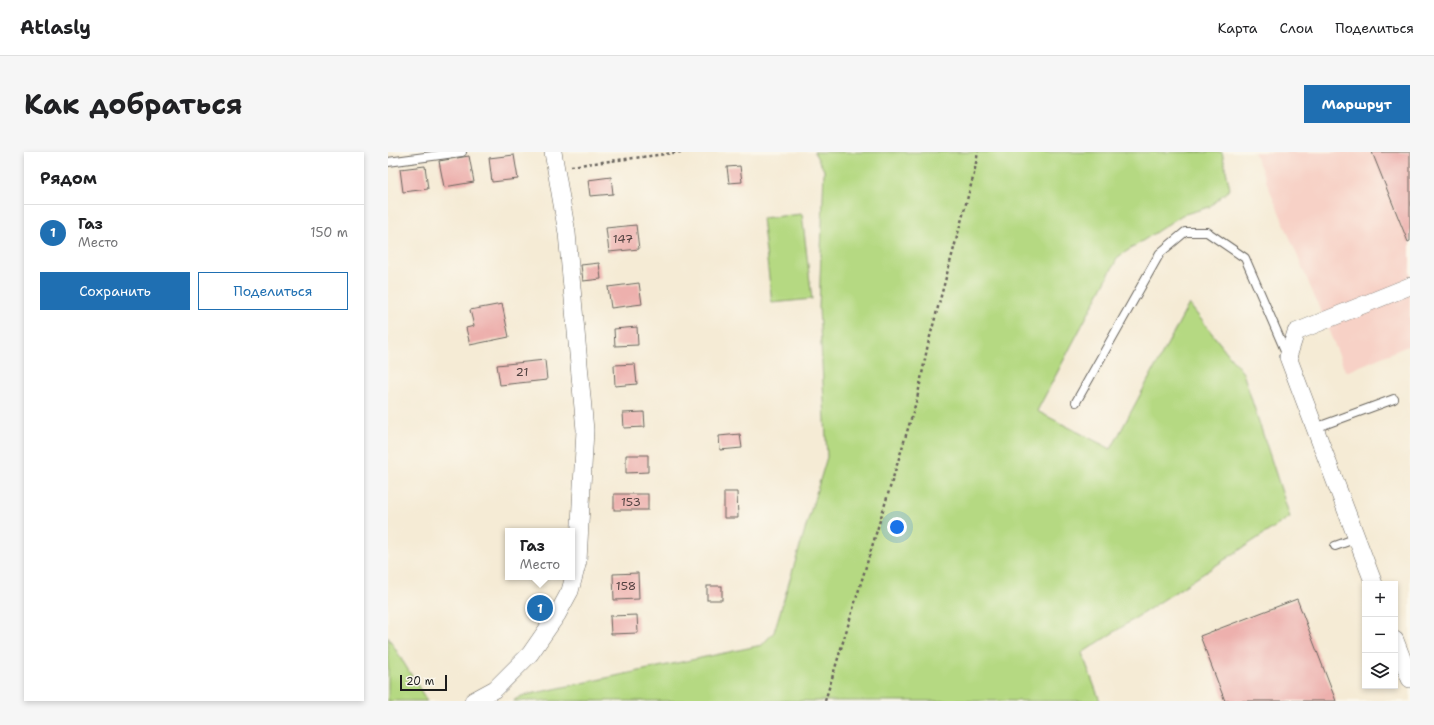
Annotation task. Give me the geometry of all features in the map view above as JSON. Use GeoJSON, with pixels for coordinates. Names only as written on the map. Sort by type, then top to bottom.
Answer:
{"type":"FeatureCollection","features":[{"type":"Feature","properties":{"kind":"street"},"geometry":{"type":"LineString","coordinates":[[555,160],[567,233],[585,430],[578,561],[575,572]]}},
{"type":"Feature","properties":{"kind":"street"},"geometry":{"type":"LineString","coordinates":[[1373,581],[1288,357],[1296,332],[1410,286]]}},
{"type":"Feature","properties":{"kind":"street"},"geometry":{"type":"LineString","coordinates":[[473,701],[495,689],[530,654],[557,615],[570,590],[573,580]]}},
{"type":"Feature","properties":{"kind":"street"},"geometry":{"type":"LineString","coordinates":[[1398,648],[1410,679]]}},
{"type":"Feature","properties":{"kind":"lane"},"geometry":{"type":"LineString","coordinates":[[388,162],[462,152]]}},
{"type":"Feature","properties":{"kind":"lane"},"geometry":{"type":"LineString","coordinates":[[1076,402],[1160,253],[1185,232],[1207,232],[1245,258],[1288,357]]}},
{"type":"Feature","properties":{"kind":"lane"},"geometry":{"type":"LineString","coordinates":[[1315,428],[1394,399]]}},
{"type":"Feature","properties":{"kind":"lane"},"geometry":{"type":"LineString","coordinates":[[1335,546],[1357,538]]}},
{"type":"Feature","properties":{"kind":"path"},"geometry":{"type":"LineString","coordinates":[[555,160],[681,152]]}},
{"type":"Feature","properties":{"kind":"path"},"geometry":{"type":"LineString","coordinates":[[825,701],[917,399],[928,344],[972,182],[978,152]]}},
{"type":"Feature","properties":{"kind":"shaded area"},"geometry":{"type":"Polygon","coordinates":[[[1254,152],[1410,152],[1410,345],[1346,372],[1254,152]]]}},
{"type":"Feature","properties":{"kind":"green space"},"geometry":{"type":"Polygon","coordinates":[[[814,152],[1222,152],[1230,189],[1209,207],[1182,215],[1118,257],[1037,411],[1111,449],[1189,304],[1243,373],[1290,517],[1082,653],[1100,701],[513,701],[521,696],[762,645],[774,632],[827,457],[819,308],[824,170],[814,152]]]}},
{"type":"Feature","properties":{"kind":"green space"},"geometry":{"type":"Polygon","coordinates":[[[802,214],[812,299],[772,303],[762,218],[802,214]]]}},
{"type":"Feature","properties":{"kind":"green space"},"geometry":{"type":"Polygon","coordinates":[[[388,637],[427,701],[388,701],[388,637]]]}},
{"type":"Feature","properties":{"kind":"building"},"geometry":{"type":"Polygon","coordinates":[[[1372,152],[1410,152],[1410,241],[1408,242],[1372,152]]]}},
{"type":"Feature","properties":{"kind":"building"},"geometry":{"type":"Polygon","coordinates":[[[514,155],[518,179],[492,182],[489,158],[514,155]]]}},
{"type":"Feature","properties":{"kind":"building"},"geometry":{"type":"Polygon","coordinates":[[[469,156],[474,182],[444,187],[439,161],[469,156]]]}},
{"type":"Feature","properties":{"kind":"building"},"geometry":{"type":"Polygon","coordinates":[[[425,166],[428,189],[403,192],[400,169],[425,166]]]}},
{"type":"Feature","properties":{"kind":"building"},"geometry":{"type":"Polygon","coordinates":[[[740,166],[742,182],[729,183],[727,167],[740,166]]]}},
{"type":"Feature","properties":{"kind":"building"},"geometry":{"type":"Polygon","coordinates":[[[611,177],[613,194],[590,196],[588,180],[611,177]]]}},
{"type":"Feature","properties":{"kind":"building"},"geometry":{"type":"Polygon","coordinates":[[[636,225],[639,249],[609,252],[606,228],[636,225]]]}},
{"type":"Feature","properties":{"kind":"building"},"geometry":{"type":"Polygon","coordinates":[[[599,263],[601,279],[583,281],[581,265],[599,263]]]}},
{"type":"Feature","properties":{"kind":"building"},"geometry":{"type":"Polygon","coordinates":[[[639,283],[642,304],[611,308],[608,287],[639,283]]]}},
{"type":"Feature","properties":{"kind":"building"},"geometry":{"type":"Polygon","coordinates":[[[502,304],[509,337],[470,345],[466,328],[474,326],[470,310],[502,304]]]}},
{"type":"Feature","properties":{"kind":"building"},"geometry":{"type":"Polygon","coordinates":[[[637,327],[638,345],[615,346],[614,329],[637,327]]]}},
{"type":"Feature","properties":{"kind":"building"},"geometry":{"type":"Polygon","coordinates":[[[545,360],[547,380],[500,385],[497,365],[545,360]]]}},
{"type":"Feature","properties":{"kind":"building"},"geometry":{"type":"Polygon","coordinates":[[[635,364],[637,384],[615,386],[614,365],[635,364]]]}},
{"type":"Feature","properties":{"kind":"building"},"geometry":{"type":"Polygon","coordinates":[[[644,412],[645,427],[624,428],[623,413],[644,412]]]}},
{"type":"Feature","properties":{"kind":"building"},"geometry":{"type":"Polygon","coordinates":[[[740,434],[742,448],[720,450],[719,436],[740,434]]]}},
{"type":"Feature","properties":{"kind":"building"},"geometry":{"type":"Polygon","coordinates":[[[626,455],[648,455],[648,472],[626,473],[626,455]]]}},
{"type":"Feature","properties":{"kind":"building"},"geometry":{"type":"Polygon","coordinates":[[[724,492],[737,492],[738,518],[724,518],[724,492]]]}},
{"type":"Feature","properties":{"kind":"building"},"geometry":{"type":"Polygon","coordinates":[[[614,494],[648,494],[648,510],[614,510],[614,494]]]}},
{"type":"Feature","properties":{"kind":"building"},"geometry":{"type":"Polygon","coordinates":[[[638,573],[639,599],[614,600],[613,574],[638,573]]]}},
{"type":"Feature","properties":{"kind":"building"},"geometry":{"type":"Polygon","coordinates":[[[707,586],[722,586],[722,600],[707,600],[707,586]]]}},
{"type":"Feature","properties":{"kind":"building"},"geometry":{"type":"Polygon","coordinates":[[[542,597],[550,603],[539,619],[530,613],[542,597]]]}},
{"type":"Feature","properties":{"kind":"building"},"geometry":{"type":"Polygon","coordinates":[[[1297,599],[1336,701],[1225,701],[1200,636],[1297,599]]]}},
{"type":"Feature","properties":{"kind":"building"},"geometry":{"type":"Polygon","coordinates":[[[637,615],[638,633],[611,634],[610,616],[637,615]]]}},
{"type":"Feature","properties":{"kind":"place","name":"Газ"},"geometry":{"type":"Point","coordinates":[540,608]}}]}
